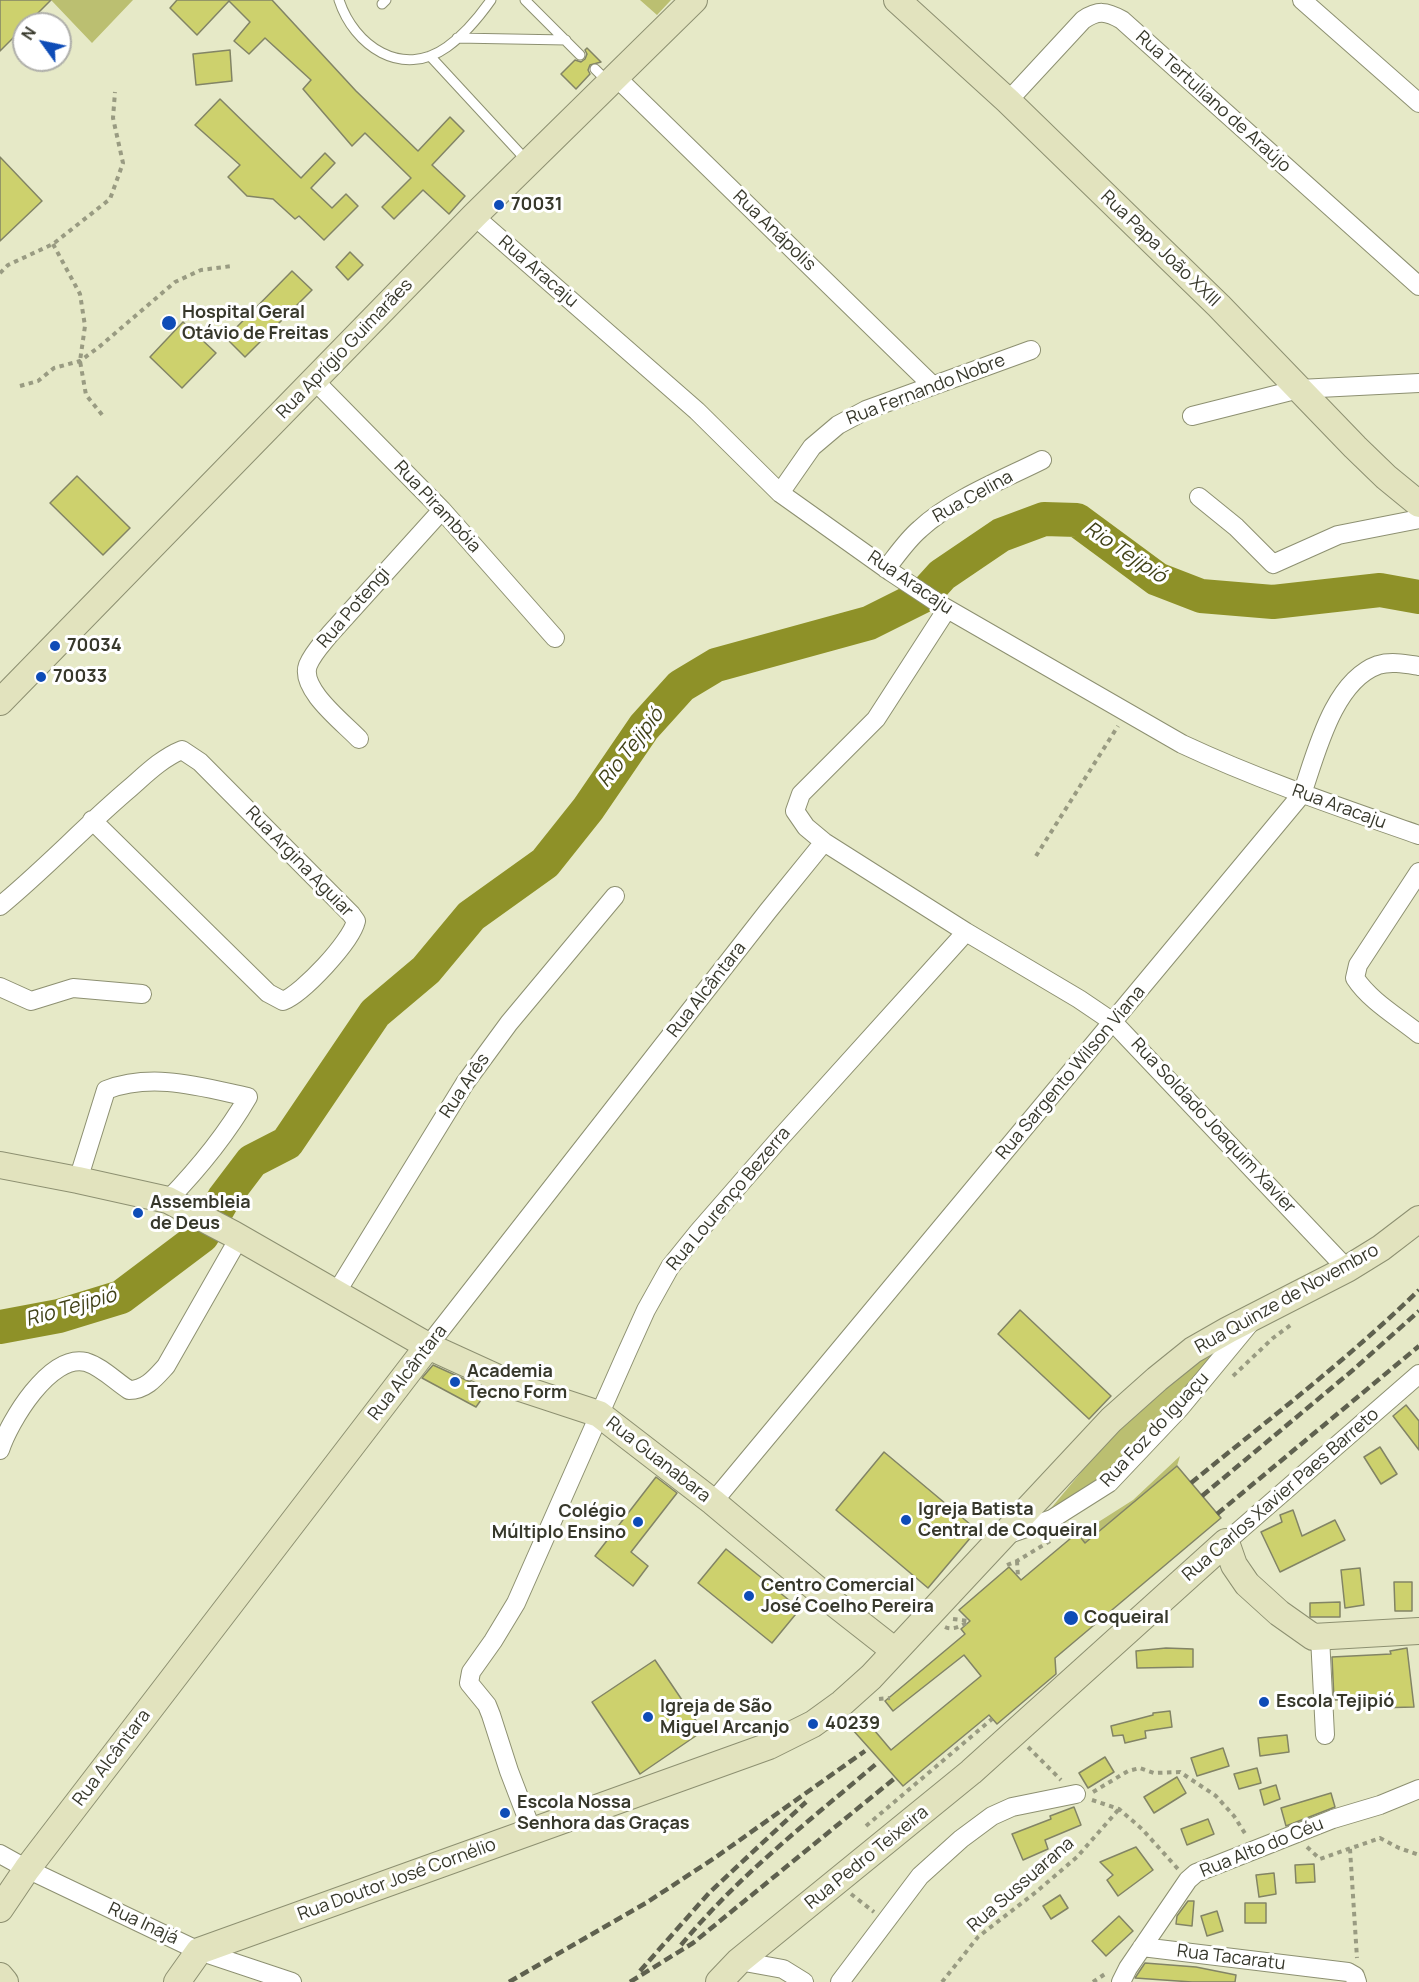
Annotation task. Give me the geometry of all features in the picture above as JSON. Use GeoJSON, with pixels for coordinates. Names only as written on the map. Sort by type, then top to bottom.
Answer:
{"type":"FeatureCollection","features":[{"type":"Feature","properties":{"kind":"street","name":"Rua Aprígio Guimarães"},"geometry":{"type":"LineString","coordinates":[[0,702],[529,162],[605,76],[694,0]]}},
{"type":"Feature","properties":{"kind":"street","name":"Rua Papa João XXIII"},"geometry":{"type":"LineString","coordinates":[[897,0],[1008,101],[1219,306],[1363,454],[1419,504]]}},
{"type":"Feature","properties":{"kind":"street"},"geometry":{"type":"LineString","coordinates":[[1302,0],[1419,103]]}},
{"type":"Feature","properties":{"kind":"street","name":"Rua Tertuliano de Araújo"},"geometry":{"type":"LineString","coordinates":[[1008,101],[1083,20],[1100,11],[1110,14],[1122,20],[1419,286]]}},
{"type":"Feature","properties":{"kind":"street","name":"Rua Anápolis"},"geometry":{"type":"LineString","coordinates":[[605,76],[932,385]]}},
{"type":"Feature","properties":{"kind":"street","name":"Rua Aracaju"},"geometry":{"type":"LineString","coordinates":[[474,216],[697,411],[780,492],[946,608],[1182,744],[1302,794],[1419,835]]}},
{"type":"Feature","properties":{"kind":"street","name":"Rua Fernando Nobre"},"geometry":{"type":"LineString","coordinates":[[780,492],[812,447],[838,425],[866,410],[1031,350]]}},
{"type":"Feature","properties":{"kind":"street","name":"Rua Pirambóia"},"geometry":{"type":"LineString","coordinates":[[314,380],[442,510],[555,638]]}},
{"type":"Feature","properties":{"kind":"street"},"geometry":{"type":"LineString","coordinates":[[1192,416],[1299,389],[1419,383]]}},
{"type":"Feature","properties":{"kind":"street","name":"Rua Celina"},"geometry":{"type":"LineString","coordinates":[[889,570],[920,529],[937,516],[969,496],[1042,460]]}},
{"type":"Feature","properties":{"kind":"street"},"geometry":{"type":"LineString","coordinates":[[1199,496],[1236,527],[1273,564],[1338,535],[1419,519]]}},
{"type":"Feature","properties":{"kind":"street","name":"Rua Potengi"},"geometry":{"type":"LineString","coordinates":[[359,739],[310,687],[307,677],[308,667],[315,652],[330,634],[442,510]]}},
{"type":"Feature","properties":{"kind":"street","name":"Rua Soldado Joaquim Xavier"},"geometry":{"type":"LineString","coordinates":[[946,608],[876,719],[813,782],[797,802],[795,811],[799,819],[824,842],[1113,1022],[1347,1269]]}},
{"type":"Feature","properties":{"kind":"street","name":"Rua Sargento Wilson Viana"},"geometry":{"type":"LineString","coordinates":[[713,1502],[1302,794],[1321,739],[1341,696],[1359,675],[1378,665],[1401,663],[1419,666]]}},
{"type":"Feature","properties":{"kind":"street","name":"Rua Argina Aguiar"},"geometry":{"type":"LineString","coordinates":[[0,906],[36,876],[92,820],[160,763],[182,750],[200,762],[351,914],[356,921],[354,927],[341,947],[294,997],[283,1001],[276,999],[92,820]]}},
{"type":"Feature","properties":{"kind":"street","name":"Rua Alcântara"},"geometry":{"type":"LineString","coordinates":[[0,1909],[27,1869],[428,1346],[824,842]]}},
{"type":"Feature","properties":{"kind":"street"},"geometry":{"type":"LineString","coordinates":[[1419,872],[1358,965],[1355,978],[1370,994],[1419,1034]]}},
{"type":"Feature","properties":{"kind":"street","name":"Rua Arês"},"geometry":{"type":"LineString","coordinates":[[336,1293],[465,1083],[509,1023],[615,896]]}},
{"type":"Feature","properties":{"kind":"street","name":"Rua Lourenço Bezerra"},"geometry":{"type":"LineString","coordinates":[[532,1831],[487,1705],[469,1683],[469,1676],[516,1603],[646,1310],[670,1267],[781,1137],[966,932]]}},
{"type":"Feature","properties":{"kind":"street"},"geometry":{"type":"LineString","coordinates":[[0,987],[31,1001],[73,988],[141,994]]}},
{"type":"Feature","properties":{"kind":"street"},"geometry":{"type":"LineString","coordinates":[[0,1165],[78,1180],[173,1203],[232,1124],[248,1097],[173,1081],[125,1083],[106,1090],[78,1180]]}},
{"type":"Feature","properties":{"kind":"street","name":"Rua Guanabara"},"geometry":{"type":"LineString","coordinates":[[173,1203],[236,1236],[428,1346],[520,1388],[599,1414],[713,1502],[895,1651]]}},
{"type":"Feature","properties":{"kind":"street","name":"Rua Quinze de Novembro"},"geometry":{"type":"LineString","coordinates":[[1006,1535],[1111,1420],[1193,1350],[1347,1269],[1381,1248],[1419,1219]]}},
{"type":"Feature","properties":{"kind":"street"},"geometry":{"type":"LineString","coordinates":[[0,1450],[18,1412],[36,1389],[56,1370],[71,1362],[84,1362],[97,1366],[129,1390],[142,1388],[152,1380],[166,1366],[236,1236]]}},
{"type":"Feature","properties":{"kind":"street","name":"Rua Foz do Iguaçu"},"geometry":{"type":"LineString","coordinates":[[1006,1535],[1052,1519],[1109,1483],[1180,1408],[1255,1316]]}},
{"type":"Feature","properties":{"kind":"street","name":"Rua Carlos Xavier Paes Barreto"},"geometry":{"type":"LineString","coordinates":[[1015,1734],[1226,1542],[1419,1374]]}},
{"type":"Feature","properties":{"kind":"street","name":"Rua Doutor José Cornélio"},"geometry":{"type":"LineString","coordinates":[[199,1951],[769,1746],[813,1724],[842,1703],[871,1677],[1006,1535]]}},
{"type":"Feature","properties":{"kind":"street"},"geometry":{"type":"LineString","coordinates":[[1226,1542],[1234,1565],[1247,1584],[1279,1613],[1316,1637],[1419,1631]]}},
{"type":"Feature","properties":{"kind":"street"},"geometry":{"type":"LineString","coordinates":[[1316,1637],[1325,1735]]}},
{"type":"Feature","properties":{"kind":"street","name":"Rua Pedro Teixeira"},"geometry":{"type":"LineString","coordinates":[[719,1982],[740,1961],[1015,1734]]}},
{"type":"Feature","properties":{"kind":"street","name":"Rua Alto do Céu"},"geometry":{"type":"LineString","coordinates":[[1121,1982],[1188,1880],[1202,1869],[1419,1790]]}},
{"type":"Feature","properties":{"kind":"street"},"geometry":{"type":"LineString","coordinates":[[840,1982],[928,1868],[992,1815],[1012,1807],[1080,1796]]}},
{"type":"Feature","properties":{"kind":"street","name":"Rua Inajá"},"geometry":{"type":"LineString","coordinates":[[0,1854],[199,1951],[292,1982]]}},
{"type":"Feature","properties":{"kind":"street","name":"Rua Tacaratu"},"geometry":{"type":"LineString","coordinates":[[1142,1947],[1348,1972],[1356,1979]]}},
{"type":"Feature","properties":{"kind":"street"},"geometry":{"type":"LineString","coordinates":[[177,1982],[199,1951]]}},
{"type":"Feature","properties":{"kind":"street"},"geometry":{"type":"LineString","coordinates":[[740,1961],[783,1969],[804,1982]]}},
{"type":"Feature","properties":{"kind":"street"},"geometry":{"type":"LineString","coordinates":[[0,1976],[5,1982]]}},
{"type":"Feature","properties":{"kind":"lane"},"geometry":{"type":"LineString","coordinates":[[339,0],[354,31],[370,48],[408,61],[430,56],[447,48],[482,13],[491,0]]}},
{"type":"Feature","properties":{"kind":"lane"},"geometry":{"type":"LineString","coordinates":[[525,0],[580,55]]}},
{"type":"Feature","properties":{"kind":"lane"},"geometry":{"type":"LineString","coordinates":[[457,38],[566,40]]}},
{"type":"Feature","properties":{"kind":"lane"},"geometry":{"type":"LineString","coordinates":[[430,56],[529,162]]}},
{"type":"Feature","properties":{"kind":"path"},"geometry":{"type":"LineString","coordinates":[[0,273],[8,265],[53,244],[110,199],[123,163],[113,118],[114,92]]}},
{"type":"Feature","properties":{"kind":"path"},"geometry":{"type":"LineString","coordinates":[[53,244],[80,294],[85,326],[80,361],[86,395],[104,417]]}},
{"type":"Feature","properties":{"kind":"path"},"geometry":{"type":"LineString","coordinates":[[20,386],[38,381],[54,368],[80,361],[175,282],[201,270],[232,266]]}},
{"type":"Feature","properties":{"kind":"path"},"geometry":{"type":"LineString","coordinates":[[1036,856],[1127,713]]}},
{"type":"Feature","properties":{"kind":"path"},"geometry":{"type":"LineString","coordinates":[[1017,1561],[1018,1577]]}},
{"type":"Feature","properties":{"kind":"path"},"geometry":{"type":"LineString","coordinates":[[942,1626],[949,1629],[970,1621],[946,1617]]}},
{"type":"Feature","properties":{"kind":"path"},"geometry":{"type":"LineString","coordinates":[[1080,1796],[1128,1770],[1140,1768],[1154,1773],[1180,1772],[1216,1796],[1234,1816],[1255,1849]]}},
{"type":"Feature","properties":{"kind":"path"},"geometry":{"type":"LineString","coordinates":[[1080,1796],[1119,1809],[1142,1829],[1188,1880]]}},
{"type":"Feature","properties":{"kind":"path","name":"Rua Sussuarana"},"geometry":{"type":"LineString","coordinates":[[942,1982],[978,1937],[1077,1857],[1119,1809]]}},
{"type":"Feature","properties":{"kind":"path"},"geometry":{"type":"LineString","coordinates":[[1292,1835],[1320,1859],[1380,1838],[1399,1848],[1419,1854]]}},
{"type":"Feature","properties":{"kind":"path"},"geometry":{"type":"LineString","coordinates":[[1350,1848],[1358,1953],[1356,1979]]}},
{"type":"Feature","properties":{"kind":"path"},"geometry":{"type":"LineString","coordinates":[[837,1883],[885,1921]]}},
{"type":"Feature","properties":{"kind":"green space"},"geometry":{"type":"Polygon","coordinates":[[[51,0],[133,0],[92,43],[72,22],[72,12],[62,12],[51,0]]]}},
{"type":"Feature","properties":{"kind":"green space"},"geometry":{"type":"Polygon","coordinates":[[[640,0],[671,0],[657,15],[640,0]]]}},
{"type":"Feature","properties":{"kind":"green space"},"geometry":{"type":"Polygon","coordinates":[[[1220,1351],[1105,1480],[1047,1513],[1118,1428],[1206,1353],[1220,1351]]]}},
{"type":"Feature","properties":{"kind":"green space"},"geometry":{"type":"Polygon","coordinates":[[[1180,1456],[1177,1466],[1085,1543],[1078,1535],[1133,1500],[1180,1456]]]}},
{"type":"Feature","properties":{"kind":"building"},"geometry":{"type":"Polygon","coordinates":[[[0,0],[51,0],[39,12],[12,12],[12,39],[0,51],[0,0]]]}},
{"type":"Feature","properties":{"kind":"building"},"geometry":{"type":"Polygon","coordinates":[[[177,0],[272,0],[356,91],[418,151],[450,117],[464,131],[432,165],[465,196],[449,214],[423,190],[394,219],[382,207],[411,178],[365,133],[352,146],[303,89],[311,80],[265,38],[249,54],[234,41],[250,22],[229,1],[197,35],[170,8],[177,0]]]}},
{"type":"Feature","properties":{"kind":"building"},"geometry":{"type":"Polygon","coordinates":[[[587,48],[601,62],[590,65],[588,70],[590,74],[576,89],[561,74],[575,60],[581,62],[585,59],[587,48]]]}},
{"type":"Feature","properties":{"kind":"building"},"geometry":{"type":"Polygon","coordinates":[[[230,50],[232,81],[196,85],[193,54],[230,50]]]}},
{"type":"Feature","properties":{"kind":"building"},"geometry":{"type":"Polygon","coordinates":[[[220,99],[301,178],[325,153],[335,163],[311,188],[332,208],[346,194],[358,206],[324,240],[299,216],[295,219],[273,199],[247,196],[228,177],[240,165],[195,125],[220,99]]]}},
{"type":"Feature","properties":{"kind":"building"},"geometry":{"type":"Polygon","coordinates":[[[0,157],[42,201],[0,241],[0,157]]]}},
{"type":"Feature","properties":{"kind":"building"},"geometry":{"type":"Polygon","coordinates":[[[350,252],[363,265],[348,280],[336,267],[350,252]]]}},
{"type":"Feature","properties":{"kind":"building"},"geometry":{"type":"Polygon","coordinates":[[[292,271],[312,290],[245,357],[226,338],[292,271]]]}},
{"type":"Feature","properties":{"kind":"building"},"geometry":{"type":"Polygon","coordinates":[[[183,322],[216,353],[182,388],[150,357],[183,322]]]}},
{"type":"Feature","properties":{"kind":"building"},"geometry":{"type":"Polygon","coordinates":[[[77,476],[130,528],[103,555],[50,503],[77,476]]]}},
{"type":"Feature","properties":{"kind":"building"},"geometry":{"type":"Polygon","coordinates":[[[1020,1310],[1111,1396],[1089,1419],[998,1334],[1020,1310]]]}},
{"type":"Feature","properties":{"kind":"building","name":"Academia Tecno Form"},"geometry":{"type":"Polygon","coordinates":[[[433,1365],[488,1390],[476,1407],[422,1378],[433,1365]]]}},
{"type":"Feature","properties":{"kind":"building"},"geometry":{"type":"Polygon","coordinates":[[[1406,1405],[1419,1421],[1419,1450],[1393,1416],[1406,1405]]]}},
{"type":"Feature","properties":{"kind":"building"},"geometry":{"type":"Polygon","coordinates":[[[1380,1447],[1397,1474],[1381,1484],[1364,1457],[1380,1447]]]}},
{"type":"Feature","properties":{"kind":"building","name":"Igreja Batista Central de Coqueiral"},"geometry":{"type":"Polygon","coordinates":[[[884,1452],[977,1530],[928,1588],[836,1510],[884,1452]]]}},
{"type":"Feature","properties":{"kind":"building","name":"Coqueiral"},"geometry":{"type":"Polygon","coordinates":[[[1177,1466],[1221,1518],[1055,1658],[1056,1674],[997,1724],[989,1715],[903,1786],[852,1729],[864,1718],[891,1750],[981,1676],[964,1655],[893,1711],[885,1701],[965,1634],[961,1629],[970,1621],[959,1610],[1009,1567],[1021,1580],[1077,1533],[1085,1543],[1177,1466]]]}},
{"type":"Feature","properties":{"kind":"building","name":"Colégio Múltiplo Ensino"},"geometry":{"type":"Polygon","coordinates":[[[656,1477],[677,1493],[631,1552],[648,1566],[633,1586],[595,1556],[656,1477]]]}},
{"type":"Feature","properties":{"kind":"building"},"geometry":{"type":"Polygon","coordinates":[[[1293,1510],[1302,1536],[1335,1520],[1345,1540],[1280,1572],[1261,1532],[1282,1522],[1280,1515],[1293,1510]]]}},
{"type":"Feature","properties":{"kind":"building","name":"Centro Comercial José Coelho Pereira"},"geometry":{"type":"Polygon","coordinates":[[[726,1549],[800,1609],[772,1643],[698,1583],[726,1549]]]}},
{"type":"Feature","properties":{"kind":"building"},"geometry":{"type":"Polygon","coordinates":[[[1360,1568],[1364,1605],[1345,1608],[1341,1570],[1360,1568]]]}},
{"type":"Feature","properties":{"kind":"building"},"geometry":{"type":"Polygon","coordinates":[[[1394,1582],[1412,1582],[1412,1611],[1395,1611],[1394,1582]]]}},
{"type":"Feature","properties":{"kind":"building"},"geometry":{"type":"Polygon","coordinates":[[[1340,1602],[1340,1617],[1310,1617],[1310,1603],[1340,1602]]]}},
{"type":"Feature","properties":{"kind":"building"},"geometry":{"type":"Polygon","coordinates":[[[1166,1648],[1193,1649],[1193,1667],[1137,1668],[1136,1651],[1166,1648]]]}},
{"type":"Feature","properties":{"kind":"building"},"geometry":{"type":"Polygon","coordinates":[[[1407,1648],[1414,1707],[1375,1708],[1375,1699],[1334,1700],[1332,1657],[1391,1654],[1390,1651],[1407,1648]]]}},
{"type":"Feature","properties":{"kind":"building","name":"Igreja de São Miguel Arcanjo"},"geometry":{"type":"Polygon","coordinates":[[[655,1660],[703,1731],[640,1774],[592,1702],[655,1660]]]}},
{"type":"Feature","properties":{"kind":"building"},"geometry":{"type":"Polygon","coordinates":[[[1170,1711],[1172,1727],[1145,1731],[1146,1738],[1125,1743],[1123,1735],[1113,1736],[1111,1726],[1153,1715],[1153,1713],[1170,1711]]]}},
{"type":"Feature","properties":{"kind":"building"},"geometry":{"type":"Polygon","coordinates":[[[1287,1735],[1289,1752],[1260,1756],[1258,1738],[1287,1735]]]}},
{"type":"Feature","properties":{"kind":"building"},"geometry":{"type":"Polygon","coordinates":[[[1223,1748],[1229,1766],[1197,1776],[1191,1758],[1223,1748]]]}},
{"type":"Feature","properties":{"kind":"building"},"geometry":{"type":"Polygon","coordinates":[[[1105,1757],[1114,1772],[1088,1788],[1079,1773],[1105,1757]]]}},
{"type":"Feature","properties":{"kind":"building"},"geometry":{"type":"Polygon","coordinates":[[[1257,1768],[1261,1783],[1239,1789],[1234,1774],[1257,1768]]]}},
{"type":"Feature","properties":{"kind":"building"},"geometry":{"type":"Polygon","coordinates":[[[1177,1777],[1186,1793],[1154,1813],[1144,1797],[1177,1777]]]}},
{"type":"Feature","properties":{"kind":"building"},"geometry":{"type":"Polygon","coordinates":[[[1276,1785],[1280,1799],[1264,1805],[1260,1790],[1276,1785]]]}},
{"type":"Feature","properties":{"kind":"building"},"geometry":{"type":"Polygon","coordinates":[[[1331,1793],[1335,1807],[1286,1826],[1281,1808],[1331,1793]]]}},
{"type":"Feature","properties":{"kind":"building"},"geometry":{"type":"Polygon","coordinates":[[[1074,1807],[1081,1825],[1045,1840],[1048,1849],[1023,1860],[1012,1834],[1051,1819],[1050,1816],[1074,1807]]]}},
{"type":"Feature","properties":{"kind":"building"},"geometry":{"type":"Polygon","coordinates":[[[1208,1819],[1214,1834],[1187,1845],[1181,1829],[1208,1819]]]}},
{"type":"Feature","properties":{"kind":"building"},"geometry":{"type":"Polygon","coordinates":[[[1136,1847],[1153,1870],[1118,1896],[1107,1880],[1113,1875],[1100,1862],[1136,1847]]]}},
{"type":"Feature","properties":{"kind":"building"},"geometry":{"type":"Polygon","coordinates":[[[1314,1864],[1315,1882],[1296,1883],[1295,1865],[1314,1864]]]}},
{"type":"Feature","properties":{"kind":"building"},"geometry":{"type":"Polygon","coordinates":[[[1274,1873],[1276,1894],[1259,1897],[1256,1875],[1274,1873]]]}},
{"type":"Feature","properties":{"kind":"building"},"geometry":{"type":"Polygon","coordinates":[[[1060,1895],[1068,1908],[1051,1919],[1043,1906],[1060,1895]]]}},
{"type":"Feature","properties":{"kind":"building"},"geometry":{"type":"Polygon","coordinates":[[[1188,1901],[1194,1901],[1192,1926],[1176,1924],[1177,1916],[1188,1901]]]}},
{"type":"Feature","properties":{"kind":"building"},"geometry":{"type":"Polygon","coordinates":[[[1245,1903],[1266,1903],[1266,1923],[1245,1923],[1245,1903]]]}},
{"type":"Feature","properties":{"kind":"building"},"geometry":{"type":"Polygon","coordinates":[[[1217,1911],[1223,1931],[1207,1936],[1201,1916],[1217,1911]]]}},
{"type":"Feature","properties":{"kind":"building"},"geometry":{"type":"Polygon","coordinates":[[[1119,1916],[1133,1931],[1106,1956],[1092,1941],[1119,1916]]]}},
{"type":"Feature","properties":{"kind":"building"},"geometry":{"type":"Polygon","coordinates":[[[1145,1963],[1196,1967],[1236,1975],[1235,1982],[1135,1978],[1145,1963]]]}},
{"type":"Feature","properties":{"kind":"waterway","name":"Rio Tejipió"},"geometry":{"type":"LineString","coordinates":[[0,1327],[59,1316],[121,1297],[202,1236],[224,1198],[252,1161],[287,1143],[375,1013],[426,970],[471,916],[545,863],[588,809],[644,727],[681,686],[716,665],[869,623],[923,596],[942,575],[1001,535],[1044,519],[1077,520],[1157,579],[1201,596],[1273,602],[1380,590],[1419,597]]}},
{"type":"Feature","properties":{"kind":"railway"},"geometry":{"type":"LineString","coordinates":[[1191,1483],[1336,1365],[1419,1290]]}},
{"type":"Feature","properties":{"kind":"railway"},"geometry":{"type":"LineString","coordinates":[[1202,1496],[1353,1370],[1419,1311]]}},
{"type":"Feature","properties":{"kind":"railway"},"geometry":{"type":"LineString","coordinates":[[1217,1514],[1419,1346]]}},
{"type":"Feature","properties":{"kind":"railway"},"geometry":{"type":"LineString","coordinates":[[509,1982],[646,1903],[716,1857],[865,1751]]}},
{"type":"Feature","properties":{"kind":"railway"},"geometry":{"type":"LineString","coordinates":[[681,1945],[750,1872],[876,1764]]}},
{"type":"Feature","properties":{"kind":"railway"},"geometry":{"type":"LineString","coordinates":[[630,1982],[693,1943],[895,1778]]}},
{"type":"Feature","properties":{"kind":"railway"},"geometry":{"type":"LineString","coordinates":[[640,1971],[709,1893],[806,1802]]}},
{"type":"Feature","properties":{"kind":"place","name":"70031"},"geometry":{"type":"Point","coordinates":[499,205]}},
{"type":"Feature","properties":{"kind":"place","name":"Hospital Geral Otávio de Freitas"},"geometry":{"type":"Point","coordinates":[169,323]}},
{"type":"Feature","properties":{"kind":"place","name":"70034"},"geometry":{"type":"Point","coordinates":[55,646]}},
{"type":"Feature","properties":{"kind":"place","name":"70033"},"geometry":{"type":"Point","coordinates":[41,677]}},
{"type":"Feature","properties":{"kind":"place","name":"Assembleia de Deus"},"geometry":{"type":"Point","coordinates":[138,1213]}},
{"type":"Feature","properties":{"kind":"place","name":"Academia Tecno Form"},"geometry":{"type":"Point","coordinates":[455,1382]}},
{"type":"Feature","properties":{"kind":"place","name":"Igreja Batista Central de Coqueiral"},"geometry":{"type":"Point","coordinates":[906,1520]}},
{"type":"Feature","properties":{"kind":"place","name":"Colégio Múltiplo Ensino"},"geometry":{"type":"Point","coordinates":[638,1522]}},
{"type":"Feature","properties":{"kind":"place","name":"Centro Comercial José Coelho Pereira"},"geometry":{"type":"Point","coordinates":[749,1596]}},
{"type":"Feature","properties":{"kind":"place","name":"Coqueiral"},"geometry":{"type":"Point","coordinates":[1071,1618]}},
{"type":"Feature","properties":{"kind":"place","name":"Escola Tejipió"},"geometry":{"type":"Point","coordinates":[1264,1702]}},
{"type":"Feature","properties":{"kind":"place","name":"Igreja de São Miguel Arcanjo"},"geometry":{"type":"Point","coordinates":[648,1717]}},
{"type":"Feature","properties":{"kind":"place","name":"40239"},"geometry":{"type":"Point","coordinates":[813,1724]}},
{"type":"Feature","properties":{"kind":"place","name":"Escola Nossa Senhora das Graças"},"geometry":{"type":"Point","coordinates":[505,1813]}}]}
